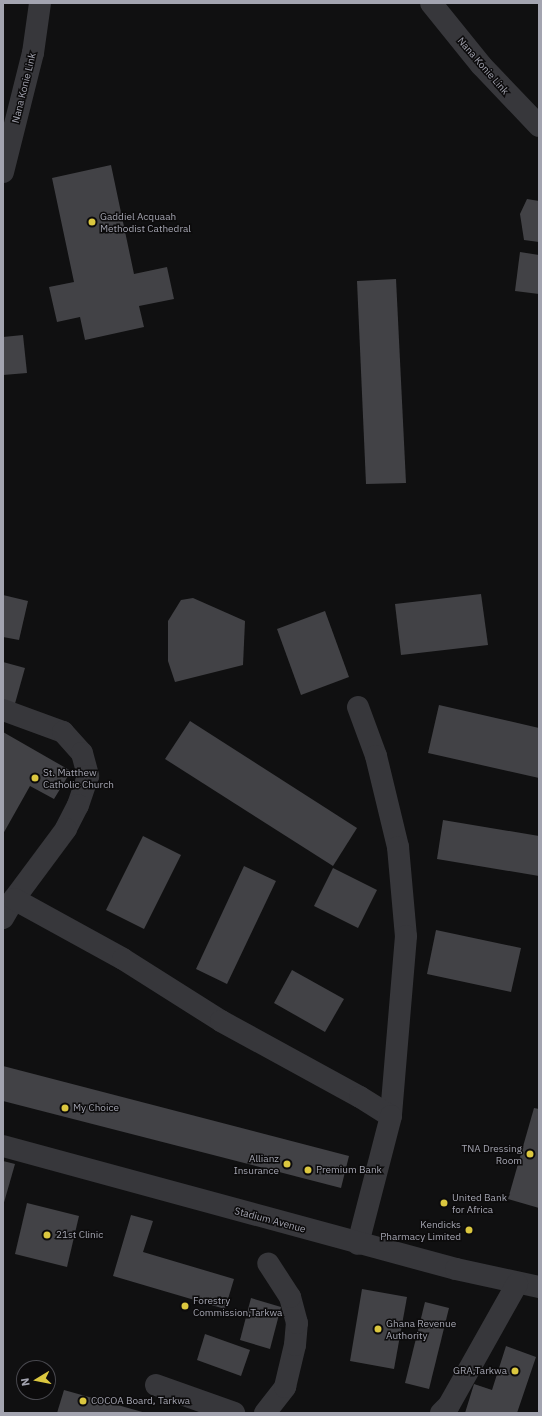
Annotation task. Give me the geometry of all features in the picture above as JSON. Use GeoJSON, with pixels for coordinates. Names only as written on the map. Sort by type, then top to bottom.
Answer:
{"type":"FeatureCollection","features":[{"type":"Feature","properties":{"kind":"street","name":"Nana Konie Link"},"geometry":{"type":"LineString","coordinates":[[3,172],[33,53],[40,3]]}},
{"type":"Feature","properties":{"kind":"street","name":"Nana Konie Link"},"geometry":{"type":"LineString","coordinates":[[431,3],[481,65],[539,126]]}},
{"type":"Feature","properties":{"kind":"street"},"geometry":{"type":"LineString","coordinates":[[358,707],[376,756],[398,847],[406,936],[391,1116],[358,1244]]}},
{"type":"Feature","properties":{"kind":"street"},"geometry":{"type":"LineString","coordinates":[[3,710],[63,732],[82,753],[88,776],[78,805],[66,828],[14,899],[3,918]]}},
{"type":"Feature","properties":{"kind":"street"},"geometry":{"type":"LineString","coordinates":[[14,899],[123,959],[222,1021],[360,1097],[391,1116]]}},
{"type":"Feature","properties":{"kind":"street","name":"Stadium Avenue"},"geometry":{"type":"LineString","coordinates":[[3,1146],[358,1244],[517,1284],[539,1287]]}},
{"type":"Feature","properties":{"kind":"street"},"geometry":{"type":"LineString","coordinates":[[264,1413],[285,1387],[295,1345],[296,1323],[290,1297],[268,1263]]}},
{"type":"Feature","properties":{"kind":"street"},"geometry":{"type":"LineString","coordinates":[[441,1413],[449,1405],[517,1284]]}},
{"type":"Feature","properties":{"kind":"street"},"geometry":{"type":"LineString","coordinates":[[156,1385],[234,1413]]}},
{"type":"Feature","properties":{"kind":"building","name":"Gaddiel Acquaah Methodist Cathedral"},"geometry":{"type":"Polygon","coordinates":[[[111,165],[134,274],[167,267],[174,299],[139,306],[144,327],[85,340],[80,317],[57,322],[49,287],[74,282],[52,178],[111,165]]]}},
{"type":"Feature","properties":{"kind":"building"},"geometry":{"type":"Polygon","coordinates":[[[527,199],[539,201],[539,242],[524,240],[520,214],[527,199]]]}},
{"type":"Feature","properties":{"kind":"building"},"geometry":{"type":"Polygon","coordinates":[[[520,252],[539,255],[539,294],[515,291],[520,252]]]}},
{"type":"Feature","properties":{"kind":"building"},"geometry":{"type":"Polygon","coordinates":[[[396,279],[406,483],[366,484],[357,281],[396,279]]]}},
{"type":"Feature","properties":{"kind":"building"},"geometry":{"type":"Polygon","coordinates":[[[23,335],[27,373],[3,375],[3,337],[23,335]]]}},
{"type":"Feature","properties":{"kind":"building"},"geometry":{"type":"Polygon","coordinates":[[[481,594],[488,645],[401,655],[395,604],[481,594]]]}},
{"type":"Feature","properties":{"kind":"building"},"geometry":{"type":"Polygon","coordinates":[[[3,595],[28,601],[19,640],[3,637],[3,595]]]}},
{"type":"Feature","properties":{"kind":"building"},"geometry":{"type":"Polygon","coordinates":[[[193,598],[245,621],[243,665],[175,682],[168,661],[168,621],[181,600],[193,598]]]}},
{"type":"Feature","properties":{"kind":"building"},"geometry":{"type":"Polygon","coordinates":[[[325,611],[349,677],[301,695],[277,629],[325,611]]]}},
{"type":"Feature","properties":{"kind":"building"},"geometry":{"type":"Polygon","coordinates":[[[3,662],[25,668],[14,707],[3,704],[3,662]]]}},
{"type":"Feature","properties":{"kind":"building"},"geometry":{"type":"Polygon","coordinates":[[[439,705],[539,728],[539,778],[428,753],[439,705]]]}},
{"type":"Feature","properties":{"kind":"building"},"geometry":{"type":"Polygon","coordinates":[[[190,721],[357,828],[333,866],[165,759],[190,721]]]}},
{"type":"Feature","properties":{"kind":"building","name":"St. Matthew Catholic Church"},"geometry":{"type":"Polygon","coordinates":[[[3,732],[71,771],[54,799],[30,786],[3,834],[3,732]]]}},
{"type":"Feature","properties":{"kind":"building"},"geometry":{"type":"Polygon","coordinates":[[[443,820],[539,836],[539,876],[437,859],[443,820]]]}},
{"type":"Feature","properties":{"kind":"building"},"geometry":{"type":"Polygon","coordinates":[[[143,836],[181,855],[144,929],[106,910],[143,836]]]}},
{"type":"Feature","properties":{"kind":"building"},"geometry":{"type":"Polygon","coordinates":[[[244,866],[276,881],[227,984],[196,969],[244,866]]]}},
{"type":"Feature","properties":{"kind":"building"},"geometry":{"type":"Polygon","coordinates":[[[333,868],[377,890],[358,928],[314,906],[333,868]]]}},
{"type":"Feature","properties":{"kind":"building"},"geometry":{"type":"Polygon","coordinates":[[[436,930],[521,948],[511,992],[427,974],[436,930]]]}},
{"type":"Feature","properties":{"kind":"building"},"geometry":{"type":"Polygon","coordinates":[[[292,970],[344,999],[325,1032],[274,1003],[292,970]]]}},
{"type":"Feature","properties":{"kind":"building"},"geometry":{"type":"Polygon","coordinates":[[[3,1066],[349,1156],[341,1188],[3,1101],[3,1066]]]}},
{"type":"Feature","properties":{"kind":"building","name":"TNA Dressing Room"},"geometry":{"type":"Polygon","coordinates":[[[534,1108],[539,1109],[539,1208],[508,1199],[534,1108]]]}},
{"type":"Feature","properties":{"kind":"building"},"geometry":{"type":"Polygon","coordinates":[[[3,1161],[15,1164],[3,1206],[3,1161]]]}},
{"type":"Feature","properties":{"kind":"building","name":"21st Clinic"},"geometry":{"type":"Polygon","coordinates":[[[27,1203],[79,1216],[67,1267],[15,1254],[27,1203]]]}},
{"type":"Feature","properties":{"kind":"building"},"geometry":{"type":"Polygon","coordinates":[[[131,1215],[153,1221],[143,1252],[234,1279],[225,1309],[113,1276],[131,1215]]]}},
{"type":"Feature","properties":{"kind":"building","name":"Ghana Revenue Authority"},"geometry":{"type":"Polygon","coordinates":[[[362,1289],[407,1297],[394,1369],[350,1361],[362,1289]]]}},
{"type":"Feature","properties":{"kind":"building"},"geometry":{"type":"Polygon","coordinates":[[[251,1298],[281,1307],[270,1349],[240,1340],[251,1298]]]}},
{"type":"Feature","properties":{"kind":"building"},"geometry":{"type":"Polygon","coordinates":[[[425,1302],[449,1308],[429,1389],[405,1383],[425,1302]]]}},
{"type":"Feature","properties":{"kind":"building"},"geometry":{"type":"Polygon","coordinates":[[[205,1334],[250,1350],[241,1376],[197,1360],[205,1334]]]}},
{"type":"Feature","properties":{"kind":"building","name":"GRA,Tarkwa"},"geometry":{"type":"Polygon","coordinates":[[[506,1346],[536,1357],[517,1413],[465,1413],[474,1384],[492,1390],[506,1346]]]}},
{"type":"Feature","properties":{"kind":"building","name":"COCOA Board, Tarkwa"},"geometry":{"type":"Polygon","coordinates":[[[64,1390],[146,1413],[57,1413],[64,1390]]]}},
{"type":"Feature","properties":{"kind":"place","name":"Gaddiel Acquaah Methodist Cathedral"},"geometry":{"type":"Point","coordinates":[92,222]}},
{"type":"Feature","properties":{"kind":"place","name":"St. Matthew Catholic Church"},"geometry":{"type":"Point","coordinates":[35,778]}},
{"type":"Feature","properties":{"kind":"place","name":"My Choice"},"geometry":{"type":"Point","coordinates":[65,1108]}},
{"type":"Feature","properties":{"kind":"place","name":"TNA Dressing Room"},"geometry":{"type":"Point","coordinates":[530,1154]}},
{"type":"Feature","properties":{"kind":"place","name":"Allianz Insurance"},"geometry":{"type":"Point","coordinates":[287,1164]}},
{"type":"Feature","properties":{"kind":"place","name":"Premium Bank"},"geometry":{"type":"Point","coordinates":[308,1170]}},
{"type":"Feature","properties":{"kind":"place","name":"United Bank for Africa"},"geometry":{"type":"Point","coordinates":[444,1203]}},
{"type":"Feature","properties":{"kind":"place","name":"Kendicks Pharmacy Limited"},"geometry":{"type":"Point","coordinates":[469,1230]}},
{"type":"Feature","properties":{"kind":"place","name":"21st Clinic"},"geometry":{"type":"Point","coordinates":[47,1235]}},
{"type":"Feature","properties":{"kind":"place","name":"Forestry Commission,Tarkwa"},"geometry":{"type":"Point","coordinates":[185,1306]}},
{"type":"Feature","properties":{"kind":"place","name":"Ghana Revenue Authority"},"geometry":{"type":"Point","coordinates":[378,1329]}},
{"type":"Feature","properties":{"kind":"place","name":"GRA,Tarkwa"},"geometry":{"type":"Point","coordinates":[515,1371]}},
{"type":"Feature","properties":{"kind":"place","name":"COCOA Board, Tarkwa"},"geometry":{"type":"Point","coordinates":[83,1401]}}]}
